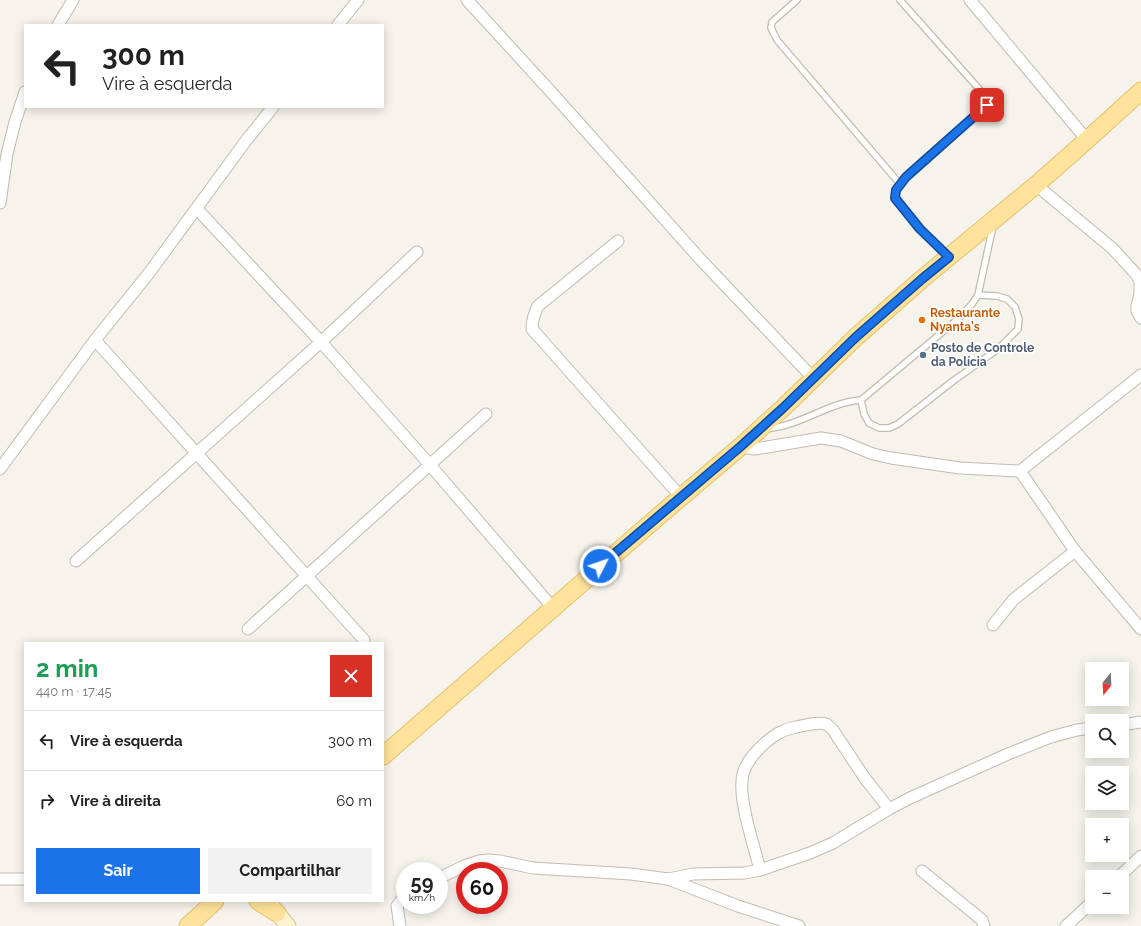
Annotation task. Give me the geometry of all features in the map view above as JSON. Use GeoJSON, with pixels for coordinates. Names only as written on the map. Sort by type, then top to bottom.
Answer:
{"type":"FeatureCollection","features":[{"type":"Feature","properties":{"kind":"main road"},"geometry":{"type":"LineString","coordinates":[[384,755],[740,447],[783,408],[856,337],[922,279],[1036,185],[1141,91]]}},
{"type":"Feature","properties":{"kind":"main road"},"geometry":{"type":"LineString","coordinates":[[188,926],[214,902]]}},
{"type":"Feature","properties":{"kind":"main road"},"geometry":{"type":"LineString","coordinates":[[262,902],[272,905],[288,926]]}},
{"type":"Feature","properties":{"kind":"street"},"geometry":{"type":"LineString","coordinates":[[59,24],[73,0]]}},
{"type":"Feature","properties":{"kind":"street"},"geometry":{"type":"LineString","coordinates":[[339,24],[358,0]]}},
{"type":"Feature","properties":{"kind":"street"},"geometry":{"type":"LineString","coordinates":[[468,0],[702,260],[813,378]]}},
{"type":"Feature","properties":{"kind":"street"},"geometry":{"type":"LineString","coordinates":[[970,0],[1087,140]]}},
{"type":"Feature","properties":{"kind":"street"},"geometry":{"type":"LineString","coordinates":[[0,203],[7,154],[24,95]]}},
{"type":"Feature","properties":{"kind":"street"},"geometry":{"type":"LineString","coordinates":[[0,469],[95,340],[148,273],[245,142],[272,108]]}},
{"type":"Feature","properties":{"kind":"street"},"geometry":{"type":"LineString","coordinates":[[1036,185],[1112,248],[1136,274],[1140,281],[1140,294],[1137,311],[1141,318]]}},
{"type":"Feature","properties":{"kind":"street"},"geometry":{"type":"LineString","coordinates":[[196,209],[320,342],[430,465],[553,608]]}},
{"type":"Feature","properties":{"kind":"street"},"geometry":{"type":"LineString","coordinates":[[618,241],[538,306],[532,321],[532,329],[681,497]]}},
{"type":"Feature","properties":{"kind":"street"},"geometry":{"type":"LineString","coordinates":[[76,561],[320,342],[417,252]]}},
{"type":"Feature","properties":{"kind":"street"},"geometry":{"type":"LineString","coordinates":[[95,340],[364,640]]}},
{"type":"Feature","properties":{"kind":"street"},"geometry":{"type":"LineString","coordinates":[[740,447],[755,449],[821,438],[841,441],[873,454],[891,458],[960,468],[1020,471],[1141,375]]}},
{"type":"Feature","properties":{"kind":"street"},"geometry":{"type":"LineString","coordinates":[[248,629],[486,414]]}},
{"type":"Feature","properties":{"kind":"street"},"geometry":{"type":"LineString","coordinates":[[1020,471],[1075,551],[1141,629]]}},
{"type":"Feature","properties":{"kind":"street"},"geometry":{"type":"LineString","coordinates":[[993,624],[1013,600],[1075,551]]}},
{"type":"Feature","properties":{"kind":"street"},"geometry":{"type":"LineString","coordinates":[[1129,724],[1141,722]]}},
{"type":"Feature","properties":{"kind":"street"},"geometry":{"type":"LineString","coordinates":[[760,870],[743,805],[741,782],[746,765],[756,751],[776,734],[788,729],[820,723],[827,724],[833,730],[864,776],[889,809]]}},
{"type":"Feature","properties":{"kind":"street"},"geometry":{"type":"LineString","coordinates":[[668,879],[693,874],[745,873],[760,870],[810,853],[833,844],[889,809],[932,788],[1030,745],[1057,735],[1085,729]]}},
{"type":"Feature","properties":{"kind":"street"},"geometry":{"type":"LineString","coordinates":[[1126,870],[1141,856]]}},
{"type":"Feature","properties":{"kind":"street"},"geometry":{"type":"LineString","coordinates":[[448,874],[478,861],[488,860],[532,868],[631,874],[668,879],[738,906],[799,926]]}},
{"type":"Feature","properties":{"kind":"street"},"geometry":{"type":"LineString","coordinates":[[922,871],[982,920],[984,926]]}},
{"type":"Feature","properties":{"kind":"street"},"geometry":{"type":"LineString","coordinates":[[0,879],[24,879]]}},
{"type":"Feature","properties":{"kind":"street"},"geometry":{"type":"LineString","coordinates":[[1066,926],[1085,908]]}},
{"type":"Feature","properties":{"kind":"street"},"geometry":{"type":"LineString","coordinates":[[398,914],[400,926]]}},
{"type":"Feature","properties":{"kind":"lane"},"geometry":{"type":"LineString","coordinates":[[797,0],[772,22],[771,28],[777,40],[900,184]]}},
{"type":"Feature","properties":{"kind":"lane"},"geometry":{"type":"LineString","coordinates":[[900,0],[988,99],[987,105],[906,177],[896,190],[895,198],[920,229],[949,257]]}},
{"type":"Feature","properties":{"kind":"lane"},"geometry":{"type":"LineString","coordinates":[[757,431],[786,425],[839,405],[861,400],[958,319],[978,295],[995,219]]}},
{"type":"Feature","properties":{"kind":"lane"},"geometry":{"type":"LineString","coordinates":[[861,400],[864,414],[869,423],[879,428],[889,428],[898,424],[953,381],[998,349],[1018,329],[1019,319],[1015,307],[1007,299],[997,296],[978,295]]}},
{"type":"Feature","properties":{"kind":"place","name":"Restaurante Nyanta's"},"geometry":{"type":"Point","coordinates":[922,320]}},
{"type":"Feature","properties":{"kind":"place","name":"Posto de Controle da Polícia"},"geometry":{"type":"Point","coordinates":[923,355]}},
{"type":"Feature","properties":{"kind":"route"},"geometry":{"type":"LineString","coordinates":[[600,566],[740,447],[783,408],[856,337],[949,257],[920,229],[895,198],[896,190],[906,177],[987,105]]}}]}
